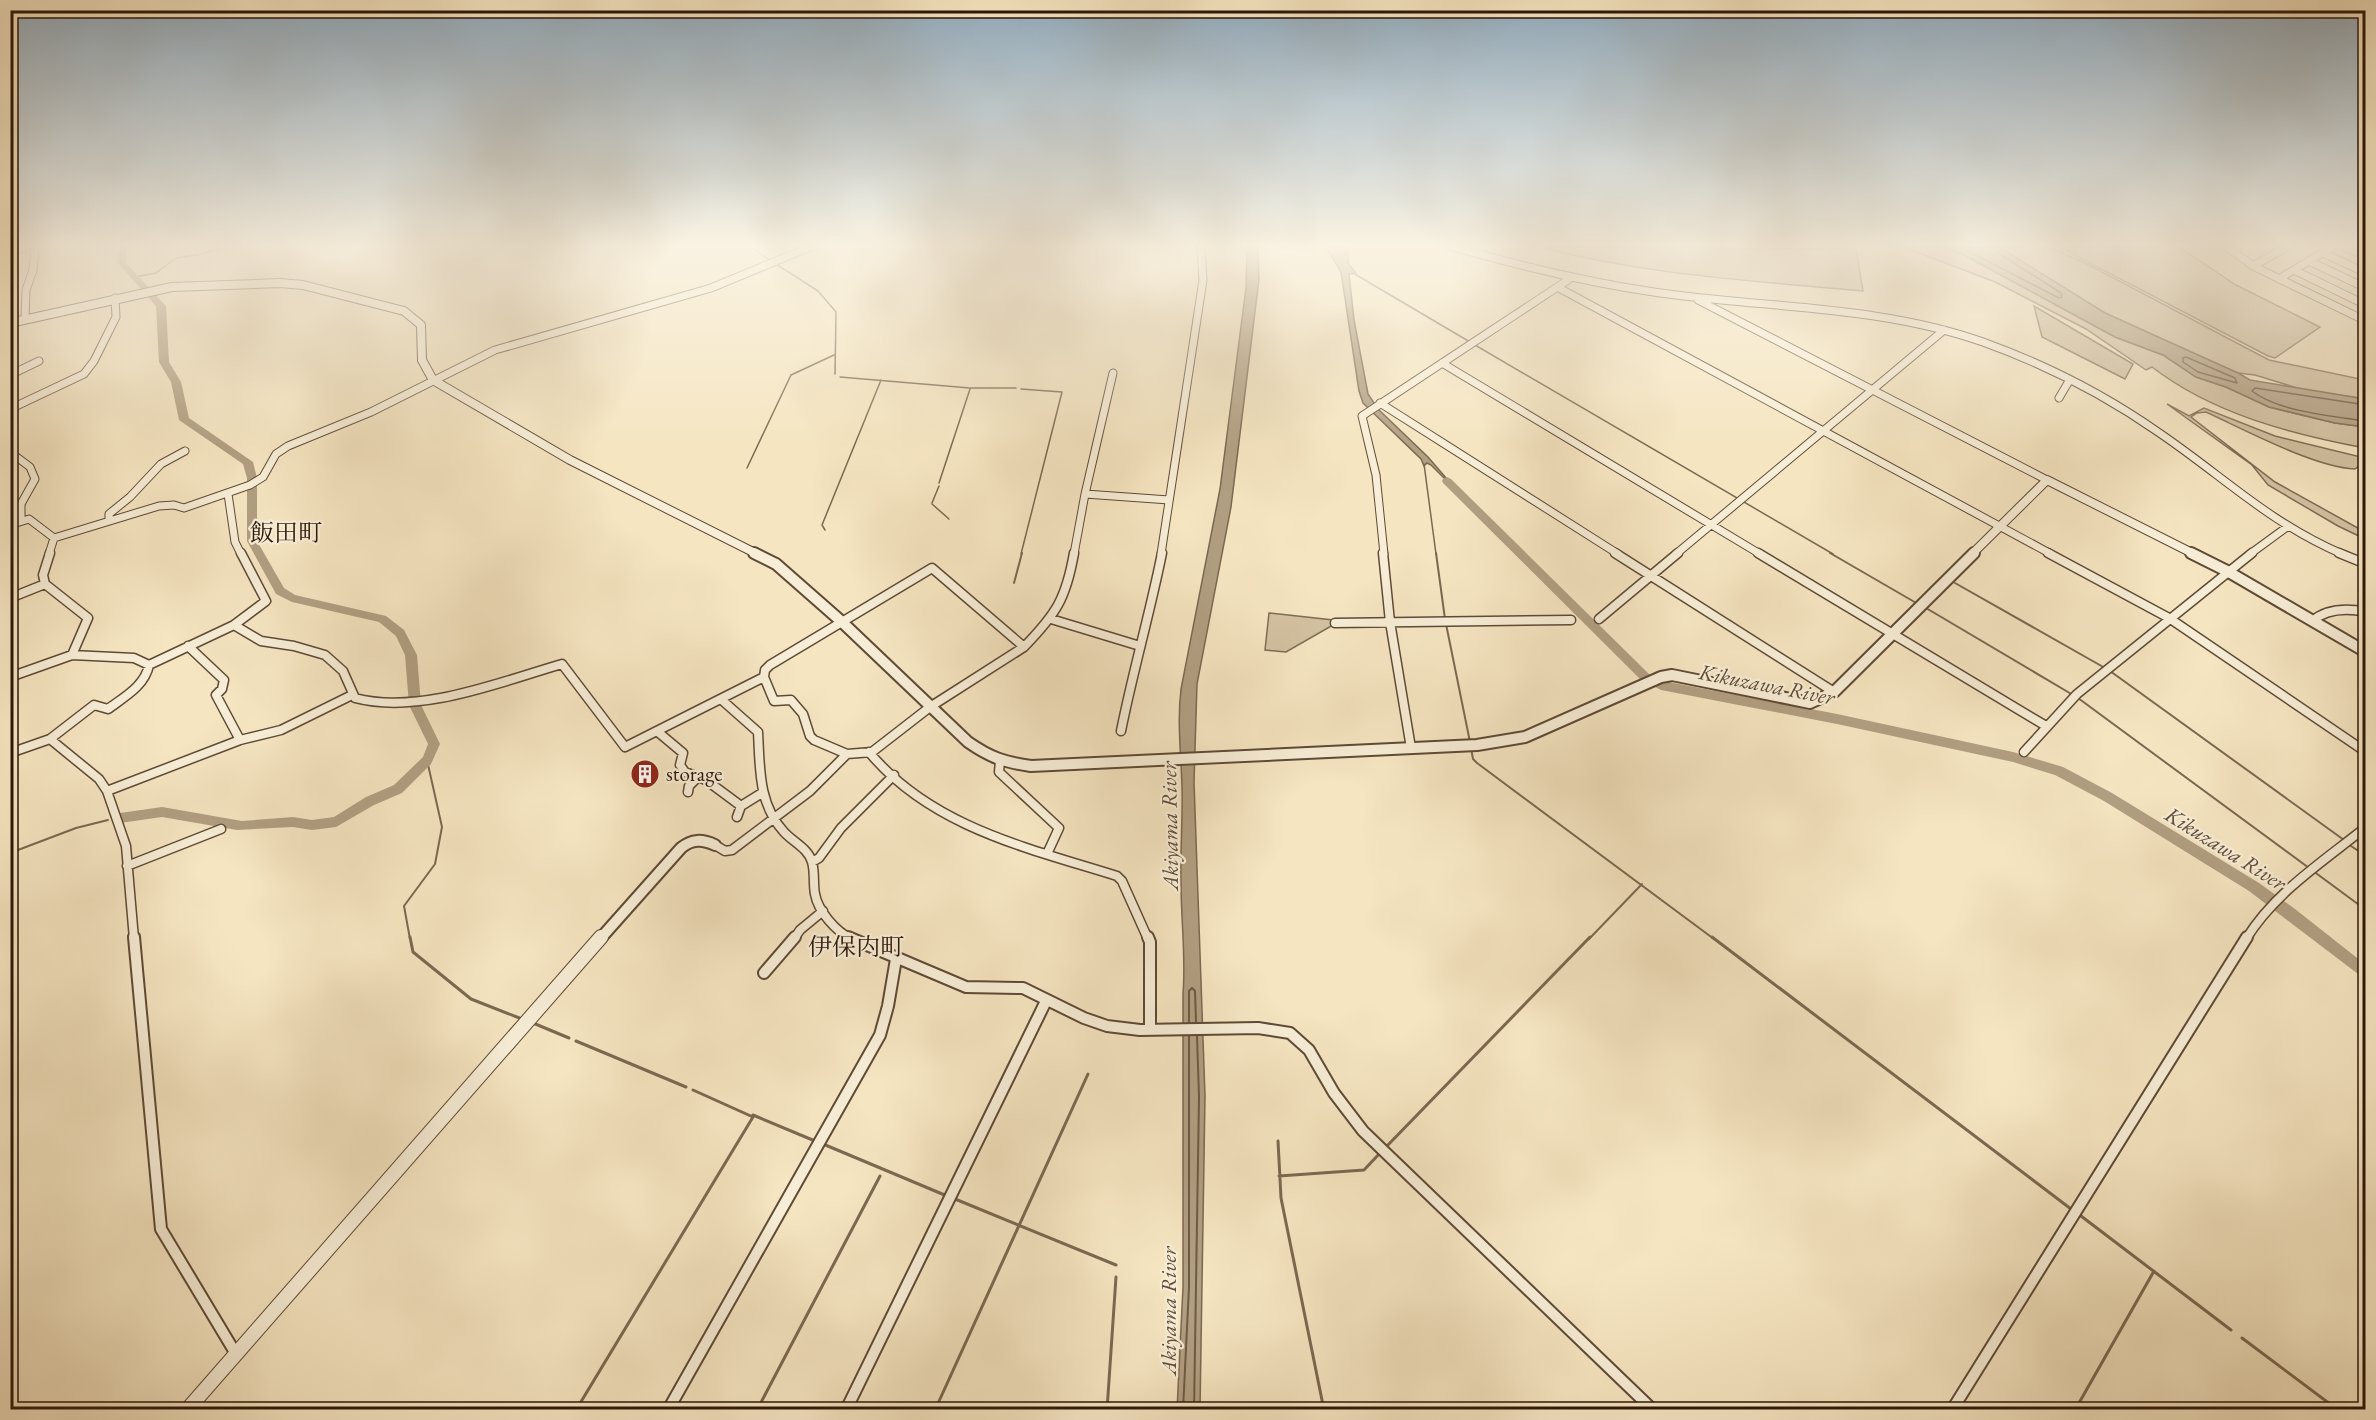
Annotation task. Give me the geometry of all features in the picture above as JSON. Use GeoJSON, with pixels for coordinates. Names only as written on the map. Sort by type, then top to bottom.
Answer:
{"type":"FeatureCollection","features":[{"type":"Feature","properties":{"kind":"street"},"geometry":{"type":"LineString","coordinates":[[25,313],[25,318]]}},
{"type":"Feature","properties":{"kind":"street"},"geometry":{"type":"LineString","coordinates":[[10,323],[46,313]]}},
{"type":"Feature","properties":{"kind":"street"},"geometry":{"type":"LineString","coordinates":[[10,410],[84,374],[90,368],[116,313]]}},
{"type":"Feature","properties":{"kind":"street"},"geometry":{"type":"LineString","coordinates":[[407,313],[421,325],[423,338],[421,361],[424,371],[433,380],[570,460],[776,564],[842,622],[978,750],[1000,761],[1031,766],[1477,745],[1525,737],[1661,677],[1672,675],[1810,703],[1834,692],[2047,480]]}},
{"type":"Feature","properties":{"kind":"street"},"geometry":{"type":"LineString","coordinates":[[54,538],[159,507],[174,505],[184,508],[244,488],[259,480],[266,473],[276,454],[288,446],[371,412],[502,347],[621,313]]}},
{"type":"Feature","properties":{"kind":"street"},"geometry":{"type":"LineString","coordinates":[[1121,731],[1159,564],[1198,313]]}},
{"type":"Feature","properties":{"kind":"street"},"geometry":{"type":"LineString","coordinates":[[1411,748],[1390,622],[1376,474],[1362,421],[1365,413],[1379,403],[1520,313]]}},
{"type":"Feature","properties":{"kind":"street"},"geometry":{"type":"LineString","coordinates":[[1606,313],[2169,618],[2366,752]]}},
{"type":"Feature","properties":{"kind":"street"},"geometry":{"type":"LineString","coordinates":[[1727,313],[2227,571],[2366,652]]}},
{"type":"Feature","properties":{"kind":"street"},"geometry":{"type":"LineString","coordinates":[[1857,313],[1944,330],[1999,348],[2069,381],[2158,433],[2287,527],[2310,540],[2366,564]]}},
{"type":"Feature","properties":{"kind":"street"},"geometry":{"type":"LineString","coordinates":[[1599,619],[1944,330]]}},
{"type":"Feature","properties":{"kind":"street"},"geometry":{"type":"LineString","coordinates":[[10,375],[39,361]]}},
{"type":"Feature","properties":{"kind":"street"},"geometry":{"type":"LineString","coordinates":[[1442,363],[2046,726]]}},
{"type":"Feature","properties":{"kind":"street"},"geometry":{"type":"LineString","coordinates":[[1024,647],[933,568],[770,665],[765,670],[764,677],[774,701],[791,700],[802,714],[810,736],[814,740],[847,754],[869,752],[930,707],[1024,647],[1051,619],[1060,605],[1073,560],[1085,494],[1113,373]]}},
{"type":"Feature","properties":{"kind":"street"},"geometry":{"type":"LineString","coordinates":[[2059,398],[2069,381]]}},
{"type":"Feature","properties":{"kind":"street"},"geometry":{"type":"LineString","coordinates":[[1379,403],[1834,692]]}},
{"type":"Feature","properties":{"kind":"street"},"geometry":{"type":"LineString","coordinates":[[109,521],[109,514],[161,464],[185,451]]}},
{"type":"Feature","properties":{"kind":"street"},"geometry":{"type":"LineString","coordinates":[[10,452],[30,467],[35,479],[20,504],[18,511],[21,520]]}},
{"type":"Feature","properties":{"kind":"street"},"geometry":{"type":"LineString","coordinates":[[149,665],[234,625],[266,601],[235,542],[228,494]]}},
{"type":"Feature","properties":{"kind":"street"},"geometry":{"type":"LineString","coordinates":[[1085,494],[1169,500]]}},
{"type":"Feature","properties":{"kind":"street"},"geometry":{"type":"LineString","coordinates":[[10,525],[29,519],[54,538]]}},
{"type":"Feature","properties":{"kind":"street"},"geometry":{"type":"LineString","coordinates":[[2024,752],[2077,694],[2227,571],[2287,527]]}},
{"type":"Feature","properties":{"kind":"street"},"geometry":{"type":"LineString","coordinates":[[54,538],[43,575],[45,584],[88,618],[72,655]]}},
{"type":"Feature","properties":{"kind":"street"},"geometry":{"type":"LineString","coordinates":[[10,598],[45,584]]}},
{"type":"Feature","properties":{"kind":"street"},"geometry":{"type":"LineString","coordinates":[[2312,621],[2321,614],[2340,610],[2354,609],[2366,612]]}},
{"type":"Feature","properties":{"kind":"street"},"geometry":{"type":"LineString","coordinates":[[1051,619],[1140,646]]}},
{"type":"Feature","properties":{"kind":"street"},"geometry":{"type":"LineString","coordinates":[[1335,623],[1572,620]]}},
{"type":"Feature","properties":{"kind":"street"},"geometry":{"type":"LineString","coordinates":[[234,625],[261,640],[325,655],[343,671],[352,694],[358,700],[371,704],[420,700],[562,664],[625,747],[658,732],[710,703],[723,700],[764,677]]}},
{"type":"Feature","properties":{"kind":"street"},"geometry":{"type":"LineString","coordinates":[[188,646],[224,680],[222,689],[216,695],[240,740]]}},
{"type":"Feature","properties":{"kind":"street"},"geometry":{"type":"LineString","coordinates":[[10,676],[72,655],[134,658],[149,665]]}},
{"type":"Feature","properties":{"kind":"street"},"geometry":{"type":"LineString","coordinates":[[10,753],[50,739],[94,705],[108,709],[142,682],[149,670],[149,665]]}},
{"type":"Feature","properties":{"kind":"street"},"geometry":{"type":"LineString","coordinates":[[106,791],[148,776],[177,762],[240,740],[281,730],[352,694]]}},
{"type":"Feature","properties":{"kind":"street"},"geometry":{"type":"LineString","coordinates":[[723,700],[758,732],[762,794],[773,817],[787,836],[805,850],[812,862],[813,889],[823,911],[841,934],[966,987],[1016,987],[1030,991],[1096,1023],[1129,1029],[1243,1028],[1280,1030],[1290,1033],[1304,1043],[1334,1093],[1363,1131],[1653,1410]]}},
{"type":"Feature","properties":{"kind":"street"},"geometry":{"type":"LineString","coordinates":[[658,732],[683,753],[680,765],[685,772],[706,780],[741,806]]}},
{"type":"Feature","properties":{"kind":"street"},"geometry":{"type":"LineString","coordinates":[[50,739],[99,779],[106,791],[126,846],[161,1229],[236,1354]]}},
{"type":"Feature","properties":{"kind":"street"},"geometry":{"type":"LineString","coordinates":[[869,752],[879,764],[947,817],[977,831],[1117,876],[1122,881],[1150,942],[1152,1029]]}},
{"type":"Feature","properties":{"kind":"street"},"geometry":{"type":"LineString","coordinates":[[187,1410],[683,845],[696,840],[705,840],[725,851],[732,850],[810,791],[847,754]]}},
{"type":"Feature","properties":{"kind":"street"},"geometry":{"type":"LineString","coordinates":[[1000,761],[999,772],[1059,828],[1047,854]]}},
{"type":"Feature","properties":{"kind":"street"},"geometry":{"type":"LineString","coordinates":[[812,862],[819,858],[841,828],[894,776]]}},
{"type":"Feature","properties":{"kind":"street"},"geometry":{"type":"LineString","coordinates":[[688,792],[689,786],[698,777]]}},
{"type":"Feature","properties":{"kind":"street"},"geometry":{"type":"LineString","coordinates":[[737,817],[741,806],[762,794]]}},
{"type":"Feature","properties":{"kind":"street"},"geometry":{"type":"LineString","coordinates":[[1952,1410],[2268,908],[2366,827]]}},
{"type":"Feature","properties":{"kind":"street"},"geometry":{"type":"LineString","coordinates":[[128,866],[221,829]]}},
{"type":"Feature","properties":{"kind":"street"},"geometry":{"type":"LineString","coordinates":[[764,973],[787,949],[800,930],[823,911]]}},
{"type":"Feature","properties":{"kind":"street"},"geometry":{"type":"LineString","coordinates":[[668,1410],[880,1035],[888,1006],[896,959]]}},
{"type":"Feature","properties":{"kind":"street"},"geometry":{"type":"LineString","coordinates":[[846,1410],[1046,1000]]}},
{"type":"Feature","properties":{"kind":"shaded area"},"geometry":{"type":"Polygon","coordinates":[[[2036,313],[2046,313],[2133,364],[2125,379],[2042,337],[2036,313]]]}},
{"type":"Feature","properties":{"kind":"shaded area"},"geometry":{"type":"Polygon","coordinates":[[[2056,313],[2071,313],[2115,337],[2163,355],[2196,377],[2226,387],[2269,407],[2335,423],[2365,427],[2365,448],[2281,429],[2227,410],[2201,398],[2152,367],[2146,370],[2086,329],[2056,313]]]}},
{"type":"Feature","properties":{"kind":"shaded area"},"geometry":{"type":"Polygon","coordinates":[[[2106,313],[2180,313],[2269,360],[2365,380],[2365,399],[2304,390],[2255,375],[2238,373],[2106,313]]]}},
{"type":"Feature","properties":{"kind":"shaded area"},"geometry":{"type":"Polygon","coordinates":[[[2186,313],[2293,313],[2320,327],[2275,358],[2186,313]]]}},
{"type":"Feature","properties":{"kind":"shaded area"},"geometry":{"type":"Polygon","coordinates":[[[2167,404],[2189,416],[2204,408],[2275,436],[2365,458],[2365,467],[2359,466],[2355,469],[2338,467],[2300,455],[2206,412],[2197,413],[2191,417],[2275,482],[2365,532],[2365,539],[2268,485],[2252,465],[2167,404]]]}},
{"type":"Feature","properties":{"kind":"shaded area"},"geometry":{"type":"Polygon","coordinates":[[[1269,613],[1333,620],[1333,625],[1286,652],[1265,650],[1269,613]]]}},
{"type":"Feature","properties":{"kind":"water"},"geometry":{"type":"Polygon","coordinates":[[[1243,313],[1255,313],[1231,507],[1197,684],[1194,782],[1205,1096],[1200,1409],[1177,1410],[1183,1287],[1184,966],[1180,701],[1220,489],[1243,313]]]}},
{"type":"Feature","properties":{"kind":"water"},"geometry":{"type":"Polygon","coordinates":[[[1347,313],[1353,313],[1368,394],[1378,409],[1428,457],[1459,493],[1431,465],[1427,463],[1424,466],[1421,459],[1363,403],[1359,391],[1347,313]]]}},
{"type":"Feature","properties":{"kind":"water"},"geometry":{"type":"Polygon","coordinates":[[[2071,313],[2106,313],[2250,380],[2365,399],[2365,427],[2335,423],[2269,407],[2226,387],[2196,377],[2163,355],[2115,337],[2071,313]]]}},
{"type":"Feature","properties":{"kind":"waterway"},"geometry":{"type":"LineString","coordinates":[[161,313],[164,362],[176,382],[184,420],[248,462],[252,478],[252,541],[280,591],[292,598],[382,619],[400,633],[411,655],[415,705],[434,744],[427,760],[398,789],[370,801],[336,822],[312,825],[293,822],[246,825]]}},
{"type":"Feature","properties":{"kind":"waterway"},"geometry":{"type":"LineString","coordinates":[[835,374],[836,313]]}},
{"type":"Feature","properties":{"kind":"waterway"},"geometry":{"type":"LineString","coordinates":[[1421,313],[1470,342]]}},
{"type":"Feature","properties":{"kind":"waterway"},"geometry":{"type":"LineString","coordinates":[[1475,345],[1833,554]]}},
{"type":"Feature","properties":{"kind":"waterway"},"geometry":{"type":"LineString","coordinates":[[747,468],[791,375],[834,355]]}},
{"type":"Feature","properties":{"kind":"waterway"},"geometry":{"type":"LineString","coordinates":[[840,377],[881,380]]}},
{"type":"Feature","properties":{"kind":"waterway"},"geometry":{"type":"LineString","coordinates":[[825,530],[822,525],[881,380]]}},
{"type":"Feature","properties":{"kind":"waterway"},"geometry":{"type":"LineString","coordinates":[[881,380],[970,388],[1016,388]]}},
{"type":"Feature","properties":{"kind":"waterway"},"geometry":{"type":"LineString","coordinates":[[939,483],[970,389]]}},
{"type":"Feature","properties":{"kind":"waterway"},"geometry":{"type":"LineString","coordinates":[[1021,389],[1062,392],[1021,554]]}},
{"type":"Feature","properties":{"kind":"waterway"},"geometry":{"type":"LineString","coordinates":[[1424,464],[1436,554]]}},
{"type":"Feature","properties":{"kind":"waterway","name":"Kikuzawa River"},"geometry":{"type":"LineString","coordinates":[[1447,481],[1645,677],[1661,685],[1837,719],[2013,757],[2059,771],[2108,797],[2254,887],[2366,974]]}},
{"type":"Feature","properties":{"kind":"waterway"},"geometry":{"type":"LineString","coordinates":[[932,503],[939,486]]}},
{"type":"Feature","properties":{"kind":"waterway"},"geometry":{"type":"LineString","coordinates":[[932,504],[949,519]]}},
{"type":"Feature","properties":{"kind":"waterway"},"geometry":{"type":"LineString","coordinates":[[1014,583],[1022,553]]}},
{"type":"Feature","properties":{"kind":"waterway"},"geometry":{"type":"LineString","coordinates":[[1436,553],[1445,619]]}},
{"type":"Feature","properties":{"kind":"waterway"},"geometry":{"type":"LineString","coordinates":[[1830,553],[1918,604]]}},
{"type":"Feature","properties":{"kind":"waterway"},"geometry":{"type":"LineString","coordinates":[[1955,583],[2105,668]]}},
{"type":"Feature","properties":{"kind":"waterway"},"geometry":{"type":"LineString","coordinates":[[1926,608],[2073,695]]}},
{"type":"Feature","properties":{"kind":"waterway"},"geometry":{"type":"LineString","coordinates":[[1446,624],[1470,742]]}},
{"type":"Feature","properties":{"kind":"waterway"},"geometry":{"type":"LineString","coordinates":[[2110,671],[2344,840]]}},
{"type":"Feature","properties":{"kind":"waterway"},"geometry":{"type":"LineString","coordinates":[[2078,698],[2366,910]]}},
{"type":"Feature","properties":{"kind":"waterway"},"geometry":{"type":"LineString","coordinates":[[1471,748],[1473,759],[1477,763],[1641,885]]}},
{"type":"Feature","properties":{"kind":"waterway"},"geometry":{"type":"LineString","coordinates":[[410,939],[404,906],[435,864],[442,827],[427,760]]}},
{"type":"Feature","properties":{"kind":"waterway"},"geometry":{"type":"LineString","coordinates":[[120,818],[162,812],[237,825]]}},
{"type":"Feature","properties":{"kind":"waterway"},"geometry":{"type":"LineString","coordinates":[[10,853],[76,828],[108,820]]}},
{"type":"Feature","properties":{"kind":"waterway"},"geometry":{"type":"LineString","coordinates":[[2348,844],[2366,856]]}},
{"type":"Feature","properties":{"kind":"waterway"},"geometry":{"type":"LineString","coordinates":[[1589,939],[1641,885]]}},
{"type":"Feature","properties":{"kind":"waterway"},"geometry":{"type":"LineString","coordinates":[[1641,885],[1714,939]]}},
{"type":"Feature","properties":{"kind":"waterway"},"geometry":{"type":"LineString","coordinates":[[410,937],[413,952],[471,999],[522,1019]]}},
{"type":"Feature","properties":{"kind":"waterway"},"geometry":{"type":"LineString","coordinates":[[1386,1147],[1590,937]]}},
{"type":"Feature","properties":{"kind":"waterway"},"geometry":{"type":"LineString","coordinates":[[1712,937],[2071,1209]]}},
{"type":"Feature","properties":{"kind":"waterway"},"geometry":{"type":"LineString","coordinates":[[533,1023],[569,1038]]}},
{"type":"Feature","properties":{"kind":"waterway"},"geometry":{"type":"LineString","coordinates":[[576,1041],[686,1087]]}},
{"type":"Feature","properties":{"kind":"waterway"},"geometry":{"type":"LineString","coordinates":[[1019,1225],[1088,1074]]}},
{"type":"Feature","properties":{"kind":"waterway"},"geometry":{"type":"LineString","coordinates":[[576,1410],[753,1117],[693,1090]]}},
{"type":"Feature","properties":{"kind":"waterway"},"geometry":{"type":"LineString","coordinates":[[753,1115],[815,1141]]}},
{"type":"Feature","properties":{"kind":"waterway"},"geometry":{"type":"LineString","coordinates":[[1278,1141],[1280,1176]]}},
{"type":"Feature","properties":{"kind":"waterway"},"geometry":{"type":"LineString","coordinates":[[823,1144],[947,1196]]}},
{"type":"Feature","properties":{"kind":"waterway"},"geometry":{"type":"LineString","coordinates":[[1280,1176],[1364,1170],[1380,1153]]}},
{"type":"Feature","properties":{"kind":"waterway"},"geometry":{"type":"LineString","coordinates":[[757,1410],[880,1176]]}},
{"type":"Feature","properties":{"kind":"waterway"},"geometry":{"type":"LineString","coordinates":[[1280,1176],[1281,1198],[1324,1410]]}},
{"type":"Feature","properties":{"kind":"waterway"},"geometry":{"type":"LineString","coordinates":[[955,1199],[1019,1225]]}},
{"type":"Feature","properties":{"kind":"waterway"},"geometry":{"type":"LineString","coordinates":[[2081,1216],[2154,1271]]}},
{"type":"Feature","properties":{"kind":"waterway"},"geometry":{"type":"LineString","coordinates":[[935,1410],[1019,1225]]}},
{"type":"Feature","properties":{"kind":"waterway"},"geometry":{"type":"LineString","coordinates":[[1019,1225],[1116,1265]]}},
{"type":"Feature","properties":{"kind":"waterway"},"geometry":{"type":"LineString","coordinates":[[2075,1410],[2154,1271]]}},
{"type":"Feature","properties":{"kind":"waterway"},"geometry":{"type":"LineString","coordinates":[[2154,1271],[2231,1330]]}},
{"type":"Feature","properties":{"kind":"waterway"},"geometry":{"type":"LineString","coordinates":[[1107,1410],[1116,1277]]}},
{"type":"Feature","properties":{"kind":"waterway"},"geometry":{"type":"LineString","coordinates":[[2242,1338],[2338,1410]]}},
{"type":"Feature","properties":{"kind":"waterway"},"geometry":{"type":"LineString","coordinates":[[2317,1410],[2319,1406]]}},
{"type":"Feature","properties":{"kind":"place","name":"storage"},"geometry":{"type":"Point","coordinates":[645,774]}},
{"type":"Feature","properties":{"kind":"district","name":"飯田町"},"geometry":{"type":"Point","coordinates":[286,533]}},
{"type":"Feature","properties":{"kind":"district","name":"伊保内町"},"geometry":{"type":"Point","coordinates":[856,947]}},
{"type":"Feature","properties":{"kind":"water label","name":"Akiyama River"},"geometry":{"type":"Point","coordinates":[1169,826]}},
{"type":"Feature","properties":{"kind":"water label","name":"Akiyama River"},"geometry":{"type":"Point","coordinates":[1168,1311]}}]}
